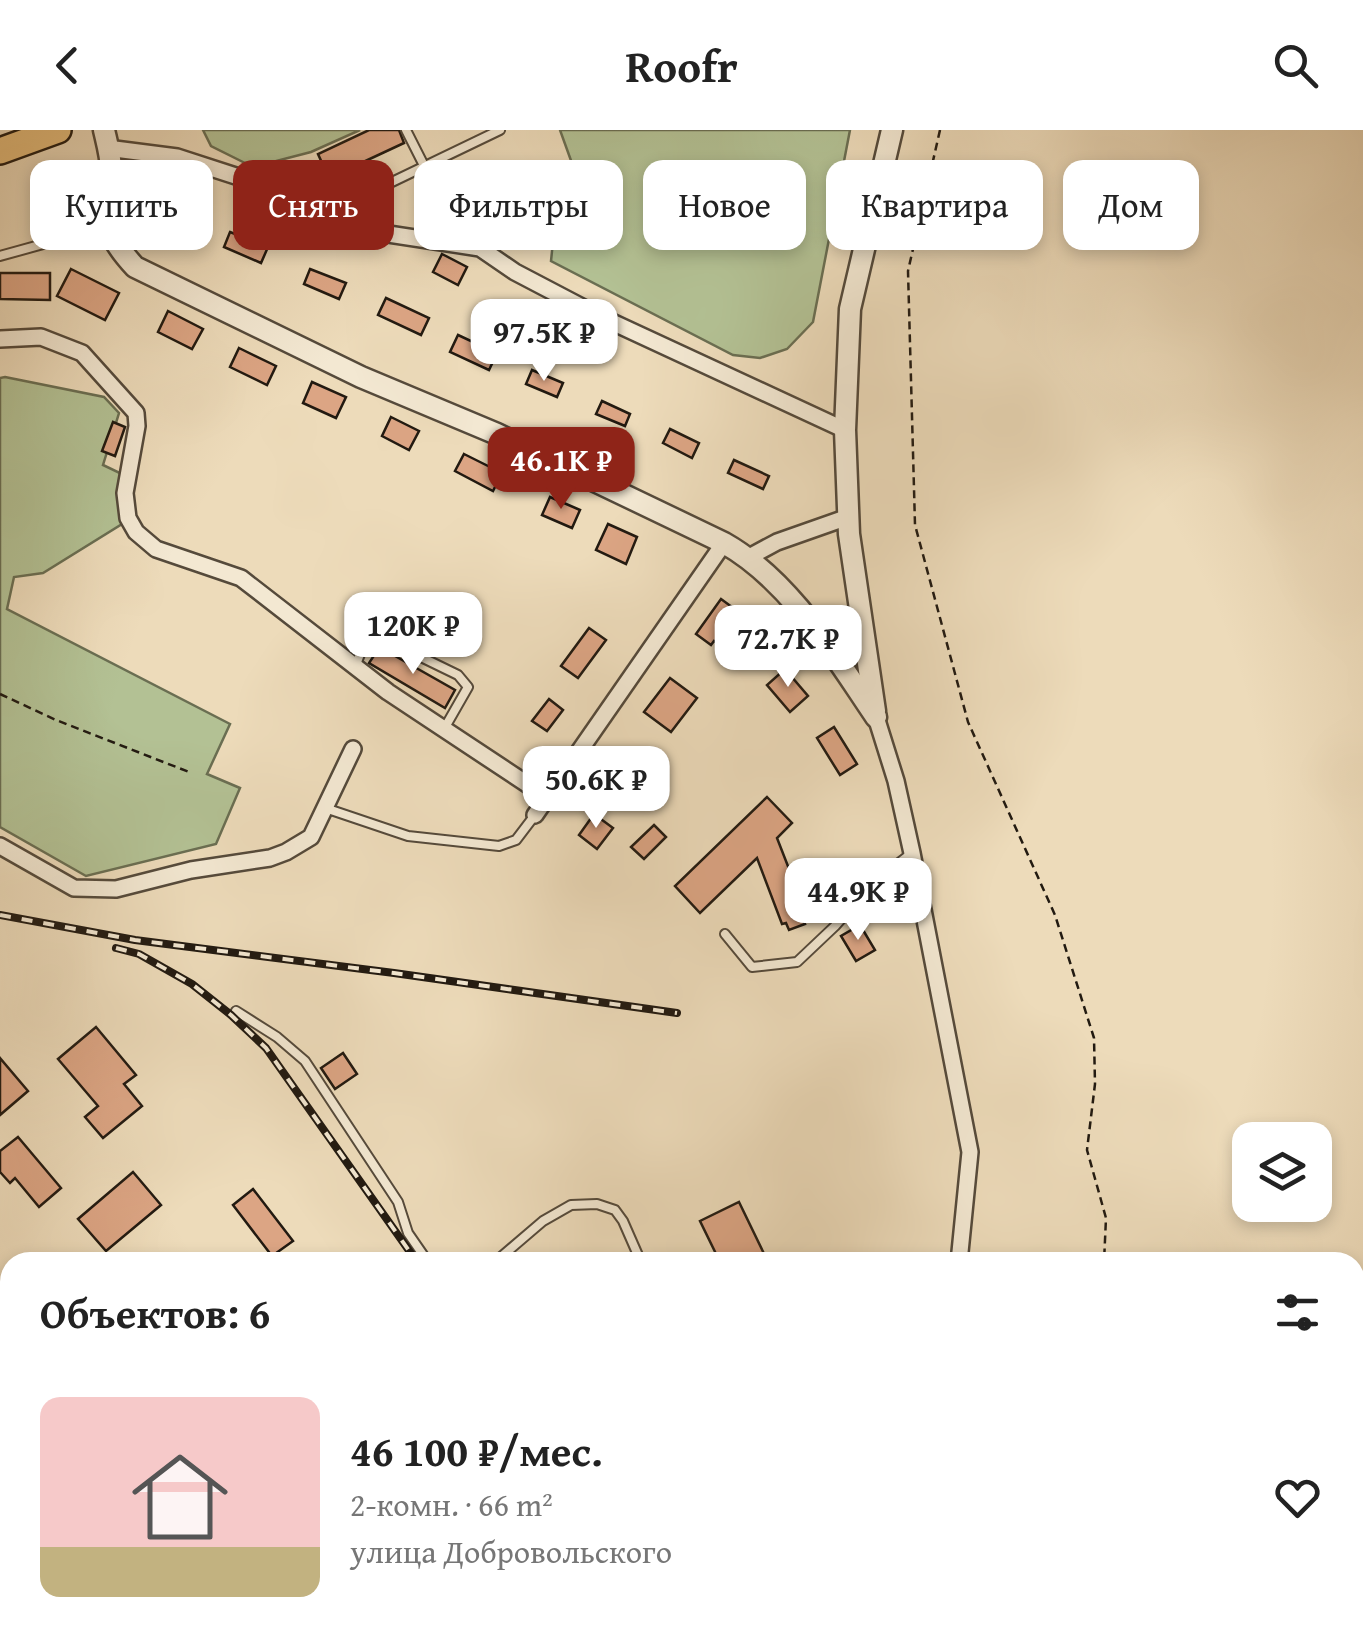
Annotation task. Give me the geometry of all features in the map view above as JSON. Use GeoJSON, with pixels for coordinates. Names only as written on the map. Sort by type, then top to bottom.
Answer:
{"type":"FeatureCollection","features":[{"type":"Feature","properties":{"kind":"main road"},"geometry":{"type":"LineString","coordinates":[[0,152],[58,130]]}},
{"type":"Feature","properties":{"kind":"street"},"geometry":{"type":"LineString","coordinates":[[892,130],[850,309],[845,430],[848,517],[876,716],[896,780],[912,853],[970,1152],[960,1252]]}},
{"type":"Feature","properties":{"kind":"street"},"geometry":{"type":"LineString","coordinates":[[106,139],[282,191],[324,208],[348,228],[414,238]]}},
{"type":"Feature","properties":{"kind":"street"},"geometry":{"type":"LineString","coordinates":[[120,250],[135,267],[361,377],[497,434],[749,557],[788,596],[876,716]]}},
{"type":"Feature","properties":{"kind":"street"},"geometry":{"type":"LineString","coordinates":[[483,250],[599,316],[845,430]]}},
{"type":"Feature","properties":{"kind":"street"},"geometry":{"type":"LineString","coordinates":[[0,339],[40,337],[82,353],[136,413],[125,493],[128,518],[136,532],[156,549],[241,578],[355,668],[548,798]]}},
{"type":"Feature","properties":{"kind":"street"},"geometry":{"type":"LineString","coordinates":[[749,557],[777,542],[848,517]]}},
{"type":"Feature","properties":{"kind":"street"},"geometry":{"type":"LineString","coordinates":[[535,815],[724,543]]}},
{"type":"Feature","properties":{"kind":"street"},"geometry":{"type":"LineString","coordinates":[[0,846],[74,888],[116,889],[192,870],[270,858],[311,837],[353,750]]}},
{"type":"Feature","properties":{"kind":"lane"},"geometry":{"type":"LineString","coordinates":[[406,130],[421,160]]}},
{"type":"Feature","properties":{"kind":"lane"},"geometry":{"type":"LineString","coordinates":[[439,160],[500,130]]}},
{"type":"Feature","properties":{"kind":"lane"},"geometry":{"type":"LineString","coordinates":[[0,256],[30,248]]}},
{"type":"Feature","properties":{"kind":"lane"},"geometry":{"type":"LineString","coordinates":[[355,668],[362,649],[384,640],[458,676],[468,687],[444,729]]}},
{"type":"Feature","properties":{"kind":"lane"},"geometry":{"type":"LineString","coordinates":[[326,808],[408,836],[499,846],[516,840],[535,815]]}},
{"type":"Feature","properties":{"kind":"lane"},"geometry":{"type":"LineString","coordinates":[[725,934],[752,966],[797,962],[873,883],[912,853]]}},
{"type":"Feature","properties":{"kind":"lane"},"geometry":{"type":"LineString","coordinates":[[236,1011],[277,1036],[305,1061],[398,1202],[408,1232],[421,1252]]}},
{"type":"Feature","properties":{"kind":"lane"},"geometry":{"type":"LineString","coordinates":[[507,1252],[543,1221],[571,1205],[597,1204],[615,1210],[637,1252]]}},
{"type":"Feature","properties":{"kind":"path"},"geometry":{"type":"LineString","coordinates":[[940,130],[908,271],[914,525],[968,722],[1054,915],[1094,1038],[1095,1084],[1087,1150],[1106,1218],[1104,1252]]}},
{"type":"Feature","properties":{"kind":"path"},"geometry":{"type":"LineString","coordinates":[[0,694],[189,772]]}},
{"type":"Feature","properties":{"kind":"green space"},"geometry":{"type":"Polygon","coordinates":[[[203,130],[360,130],[311,152],[280,160],[239,160],[211,146],[203,130]]]}},
{"type":"Feature","properties":{"kind":"green space"},"geometry":{"type":"Polygon","coordinates":[[[560,130],[850,130],[844,160],[826,160],[827,250],[813,322],[787,349],[760,358],[733,355],[551,261],[552,250],[623,250],[623,160],[571,160],[560,130]]]}},
{"type":"Feature","properties":{"kind":"green space"},"geometry":{"type":"Polygon","coordinates":[[[0,378],[104,397],[119,413],[103,465],[122,474],[122,524],[43,573],[14,577],[7,609],[230,724],[207,774],[240,788],[216,844],[86,876],[0,827],[0,378]]]}},
{"type":"Feature","properties":{"kind":"building"},"geometry":{"type":"Polygon","coordinates":[[[369,130],[399,130],[404,143],[368,160],[321,160],[318,154],[369,130]]]}},
{"type":"Feature","properties":{"kind":"building"},"geometry":{"type":"Polygon","coordinates":[[[230,232],[233,250],[267,250],[261,263],[224,247],[230,232]]]}},
{"type":"Feature","properties":{"kind":"building"},"geometry":{"type":"Polygon","coordinates":[[[442,254],[467,267],[458,285],[433,272],[442,254]]]}},
{"type":"Feature","properties":{"kind":"building"},"geometry":{"type":"Polygon","coordinates":[[[71,269],[119,293],[105,320],[57,296],[71,269]]]}},
{"type":"Feature","properties":{"kind":"building"},"geometry":{"type":"Polygon","coordinates":[[[310,269],[346,283],[339,299],[304,284],[310,269]]]}},
{"type":"Feature","properties":{"kind":"building"},"geometry":{"type":"Polygon","coordinates":[[[0,273],[50,273],[50,300],[0,299],[0,273]]]}},
{"type":"Feature","properties":{"kind":"building"},"geometry":{"type":"Polygon","coordinates":[[[386,298],[429,318],[421,335],[378,315],[386,298]]]}},
{"type":"Feature","properties":{"kind":"building"},"geometry":{"type":"Polygon","coordinates":[[[168,311],[203,329],[192,349],[158,332],[168,311]]]}},
{"type":"Feature","properties":{"kind":"building"},"geometry":{"type":"Polygon","coordinates":[[[458,335],[497,353],[489,370],[450,352],[458,335]]]}},
{"type":"Feature","properties":{"kind":"building"},"geometry":{"type":"Polygon","coordinates":[[[239,348],[276,366],[267,385],[230,367],[239,348]]]}},
{"type":"Feature","properties":{"kind":"building"},"geometry":{"type":"Polygon","coordinates":[[[532,370],[563,383],[557,397],[526,384],[532,370]]]}},
{"type":"Feature","properties":{"kind":"building"},"geometry":{"type":"Polygon","coordinates":[[[312,382],[346,397],[336,418],[303,403],[312,382]]]}},
{"type":"Feature","properties":{"kind":"building"},"geometry":{"type":"Polygon","coordinates":[[[602,401],[630,414],[625,426],[596,414],[602,401]]]}},
{"type":"Feature","properties":{"kind":"building"},"geometry":{"type":"Polygon","coordinates":[[[391,417],[419,431],[409,450],[382,436],[391,417]]]}},
{"type":"Feature","properties":{"kind":"building"},"geometry":{"type":"Polygon","coordinates":[[[113,422],[125,427],[115,456],[102,451],[113,422]]]}},
{"type":"Feature","properties":{"kind":"building"},"geometry":{"type":"Polygon","coordinates":[[[670,429],[699,443],[692,458],[663,443],[670,429]]]}},
{"type":"Feature","properties":{"kind":"building"},"geometry":{"type":"Polygon","coordinates":[[[464,454],[502,473],[493,491],[455,471],[464,454]]]}},
{"type":"Feature","properties":{"kind":"building"},"geometry":{"type":"Polygon","coordinates":[[[734,460],[769,476],[763,489],[728,473],[734,460]]]}},
{"type":"Feature","properties":{"kind":"building"},"geometry":{"type":"Polygon","coordinates":[[[550,497],[580,510],[572,528],[542,515],[550,497]]]}},
{"type":"Feature","properties":{"kind":"building"},"geometry":{"type":"Polygon","coordinates":[[[608,524],[637,537],[626,564],[596,550],[608,524]]]}},
{"type":"Feature","properties":{"kind":"building"},"geometry":{"type":"Polygon","coordinates":[[[721,599],[736,610],[722,630],[731,636],[724,647],[714,641],[711,645],[696,634],[721,599]]]}},
{"type":"Feature","properties":{"kind":"building"},"geometry":{"type":"Polygon","coordinates":[[[589,628],[606,640],[578,678],[561,666],[589,628]]]}},
{"type":"Feature","properties":{"kind":"building"},"geometry":{"type":"Polygon","coordinates":[[[381,648],[455,690],[445,708],[369,663],[381,648]]]}},
{"type":"Feature","properties":{"kind":"building"},"geometry":{"type":"Polygon","coordinates":[[[785,669],[808,696],[790,712],[767,685],[785,669]]]}},
{"type":"Feature","properties":{"kind":"building"},"geometry":{"type":"Polygon","coordinates":[[[670,678],[697,698],[671,732],[644,712],[670,678]]]}},
{"type":"Feature","properties":{"kind":"building"},"geometry":{"type":"Polygon","coordinates":[[[549,699],[563,710],[547,731],[532,721],[549,699]]]}},
{"type":"Feature","properties":{"kind":"building"},"geometry":{"type":"Polygon","coordinates":[[[834,727],[857,764],[840,775],[817,738],[834,727]]]}},
{"type":"Feature","properties":{"kind":"building"},"geometry":{"type":"Polygon","coordinates":[[[623,765],[643,779],[632,793],[612,780],[623,765]]]}},
{"type":"Feature","properties":{"kind":"building"},"geometry":{"type":"Polygon","coordinates":[[[767,797],[792,823],[777,838],[807,915],[802,917],[805,924],[789,930],[786,923],[782,924],[757,858],[700,913],[675,886],[767,797]]]}},
{"type":"Feature","properties":{"kind":"building"},"geometry":{"type":"Polygon","coordinates":[[[594,814],[613,828],[597,849],[579,835],[594,814]]]}},
{"type":"Feature","properties":{"kind":"building"},"geometry":{"type":"Polygon","coordinates":[[[654,825],[666,837],[644,859],[631,847],[654,825]]]}},
{"type":"Feature","properties":{"kind":"building"},"geometry":{"type":"Polygon","coordinates":[[[860,925],[875,950],[856,961],[841,936],[860,925]]]}},
{"type":"Feature","properties":{"kind":"building"},"geometry":{"type":"Polygon","coordinates":[[[96,1027],[136,1075],[124,1084],[142,1106],[103,1138],[85,1117],[98,1106],[58,1059],[96,1027]]]}},
{"type":"Feature","properties":{"kind":"building"},"geometry":{"type":"Polygon","coordinates":[[[343,1053],[357,1074],[335,1089],[321,1068],[343,1053]]]}},
{"type":"Feature","properties":{"kind":"building"},"geometry":{"type":"Polygon","coordinates":[[[0,1058],[28,1091],[0,1115],[0,1058]]]}},
{"type":"Feature","properties":{"kind":"building"},"geometry":{"type":"Polygon","coordinates":[[[18,1137],[61,1188],[39,1207],[15,1178],[10,1183],[0,1172],[0,1151],[18,1137]]]}},
{"type":"Feature","properties":{"kind":"building"},"geometry":{"type":"Polygon","coordinates":[[[133,1172],[161,1205],[106,1251],[78,1219],[133,1172]]]}},
{"type":"Feature","properties":{"kind":"building"},"geometry":{"type":"Polygon","coordinates":[[[253,1189],[293,1241],[278,1252],[269,1252],[233,1205],[253,1189]]]}},
{"type":"Feature","properties":{"kind":"building"},"geometry":{"type":"Polygon","coordinates":[[[739,1202],[763,1252],[715,1252],[700,1221],[739,1202]]]}},
{"type":"Feature","properties":{"kind":"railway"},"geometry":{"type":"LineString","coordinates":[[0,915],[135,940],[677,1013]]}},
{"type":"Feature","properties":{"kind":"railway"},"geometry":{"type":"LineString","coordinates":[[116,948],[139,954],[192,984],[266,1048],[410,1252]]}}]}
